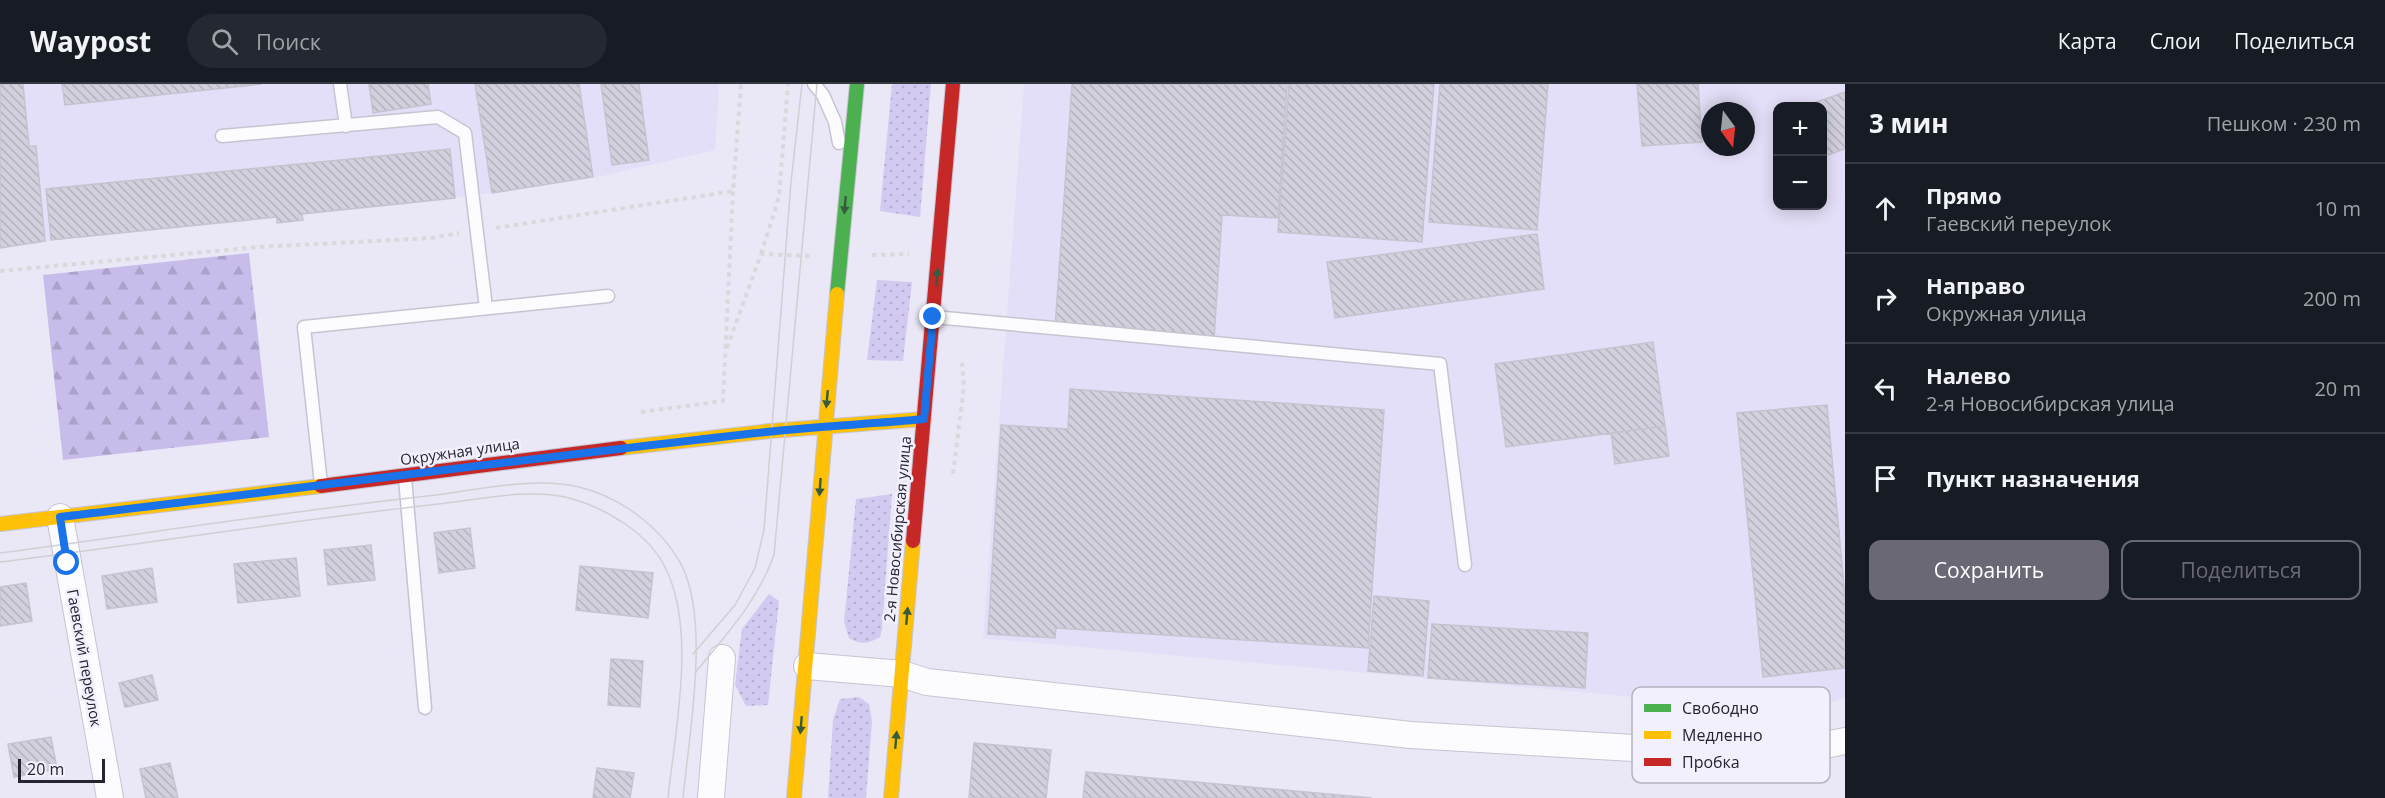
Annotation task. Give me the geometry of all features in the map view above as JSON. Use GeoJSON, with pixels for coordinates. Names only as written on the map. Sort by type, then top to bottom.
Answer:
{"type":"FeatureCollection","features":[{"type":"Feature","properties":{"kind":"main road"},"geometry":{"type":"LineString","coordinates":[[794,798],[807,666],[824,428],[857,84]]}},
{"type":"Feature","properties":{"kind":"main road","name":"2-я Новосибирская улица"},"geometry":{"type":"LineString","coordinates":[[891,798],[953,84]]}},
{"type":"Feature","properties":{"kind":"main road","name":"Окружная улица"},"geometry":{"type":"LineString","coordinates":[[0,524],[405,477],[572,453],[770,431],[924,419]]}},
{"type":"Feature","properties":{"kind":"street","name":"Гаевский переулок"},"geometry":{"type":"LineString","coordinates":[[60,517],[110,798]]}},
{"type":"Feature","properties":{"kind":"street"},"geometry":{"type":"LineString","coordinates":[[711,798],[722,658]]}},
{"type":"Feature","properties":{"kind":"street"},"geometry":{"type":"LineString","coordinates":[[807,666],[902,674],[927,682],[1411,735],[1632,748]]}},
{"type":"Feature","properties":{"kind":"street"},"geometry":{"type":"LineString","coordinates":[[1830,744],[1845,741]]}},
{"type":"Feature","properties":{"kind":"lane"},"geometry":{"type":"LineString","coordinates":[[340,84],[346,126]]}},
{"type":"Feature","properties":{"kind":"lane"},"geometry":{"type":"LineString","coordinates":[[814,84],[823,95],[835,122],[841,159],[848,176]]}},
{"type":"Feature","properties":{"kind":"lane"},"geometry":{"type":"LineString","coordinates":[[222,136],[438,117],[465,133],[486,308]]}},
{"type":"Feature","properties":{"kind":"lane"},"geometry":{"type":"LineString","coordinates":[[321,486],[304,327],[608,296]]}},
{"type":"Feature","properties":{"kind":"lane"},"geometry":{"type":"LineString","coordinates":[[933,317],[1440,364],[1465,565]]}},
{"type":"Feature","properties":{"kind":"lane"},"geometry":{"type":"LineString","coordinates":[[405,477],[424,708]]}},
{"type":"Feature","properties":{"kind":"path"},"geometry":{"type":"LineString","coordinates":[[630,413],[723,401],[733,191],[741,84]]}},
{"type":"Feature","properties":{"kind":"path"},"geometry":{"type":"LineString","coordinates":[[761,254],[778,196],[788,84]]}},
{"type":"Feature","properties":{"kind":"path"},"geometry":{"type":"LineString","coordinates":[[0,271],[259,247],[432,238],[630,209],[733,191]]}},
{"type":"Feature","properties":{"kind":"shaded area"},"geometry":{"type":"Polygon","coordinates":[[[0,84],[719,84],[715,150],[598,177],[455,198],[51,240],[0,248],[0,84]]]}},
{"type":"Feature","properties":{"kind":"shaded area"},"geometry":{"type":"Polygon","coordinates":[[[892,84],[931,84],[920,217],[880,211],[892,84]]]}},
{"type":"Feature","properties":{"kind":"shaded area"},"geometry":{"type":"Polygon","coordinates":[[[1024,84],[1845,84],[1845,698],[1830,703],[1830,687],[1632,687],[1632,697],[983,638],[1024,84]]]}},
{"type":"Feature","properties":{"kind":"shaded area"},"geometry":{"type":"Polygon","coordinates":[[[877,280],[912,282],[903,361],[867,360],[877,280]]]}},
{"type":"Feature","properties":{"kind":"shaded area"},"geometry":{"type":"Polygon","coordinates":[[[892,494],[882,629],[880,637],[864,643],[857,642],[849,638],[844,622],[856,499],[892,494]]]}},
{"type":"Feature","properties":{"kind":"shaded area"},"geometry":{"type":"Polygon","coordinates":[[[769,594],[779,601],[768,705],[746,706],[735,685],[742,629],[769,594]]]}},
{"type":"Feature","properties":{"kind":"shaded area"},"geometry":{"type":"Polygon","coordinates":[[[859,697],[869,704],[872,721],[866,798],[828,798],[833,720],[840,699],[859,697]]]}},
{"type":"Feature","properties":{"kind":"green space"},"geometry":{"type":"Polygon","coordinates":[[[249,253],[269,437],[63,460],[43,275],[249,253]]]}},
{"type":"Feature","properties":{"kind":"building"},"geometry":{"type":"Polygon","coordinates":[[[0,84],[23,84],[29,146],[36,146],[45,241],[0,248],[0,84]]]}},
{"type":"Feature","properties":{"kind":"building"},"geometry":{"type":"Polygon","coordinates":[[[62,84],[262,84],[65,105],[62,84]]]}},
{"type":"Feature","properties":{"kind":"building"},"geometry":{"type":"Polygon","coordinates":[[[369,84],[428,84],[431,104],[373,113],[369,84]]]}},
{"type":"Feature","properties":{"kind":"building"},"geometry":{"type":"Polygon","coordinates":[[[475,84],[579,84],[593,177],[492,193],[475,84]]]}},
{"type":"Feature","properties":{"kind":"building"},"geometry":{"type":"Polygon","coordinates":[[[601,84],[639,84],[649,160],[612,165],[601,84]]]}},
{"type":"Feature","properties":{"kind":"building"},"geometry":{"type":"Polygon","coordinates":[[[1072,84],[1287,84],[1278,218],[1222,215],[1214,339],[1055,329],[1072,84]]]}},
{"type":"Feature","properties":{"kind":"building"},"geometry":{"type":"Polygon","coordinates":[[[1289,84],[1434,84],[1422,242],[1278,232],[1289,84]]]}},
{"type":"Feature","properties":{"kind":"building"},"geometry":{"type":"Polygon","coordinates":[[[1440,84],[1548,84],[1537,230],[1429,222],[1440,84]]]}},
{"type":"Feature","properties":{"kind":"building"},"geometry":{"type":"Polygon","coordinates":[[[1637,84],[1698,84],[1701,142],[1642,146],[1637,84]]]}},
{"type":"Feature","properties":{"kind":"building"},"geometry":{"type":"Polygon","coordinates":[[[1845,92],[1845,149],[1827,155],[1827,102],[1816,102],[1845,92]]]}},
{"type":"Feature","properties":{"kind":"building"},"geometry":{"type":"Polygon","coordinates":[[[450,149],[455,198],[302,214],[303,220],[277,223],[277,217],[51,240],[46,189],[450,149]]]}},
{"type":"Feature","properties":{"kind":"building"},"geometry":{"type":"Polygon","coordinates":[[[1537,234],[1544,289],[1335,318],[1327,262],[1537,234]]]}},
{"type":"Feature","properties":{"kind":"building"},"geometry":{"type":"Polygon","coordinates":[[[1653,342],[1665,426],[1506,447],[1495,364],[1653,342]]]}},
{"type":"Feature","properties":{"kind":"building"},"geometry":{"type":"Polygon","coordinates":[[[1070,389],[1384,410],[1368,648],[1056,628],[1055,638],[988,634],[1001,425],[1068,429],[1070,389]]]}},
{"type":"Feature","properties":{"kind":"building"},"geometry":{"type":"Polygon","coordinates":[[[1827,405],[1845,596],[1845,668],[1763,677],[1737,413],[1827,405]]]}},
{"type":"Feature","properties":{"kind":"building"},"geometry":{"type":"Polygon","coordinates":[[[1665,426],[1669,456],[1615,464],[1611,433],[1665,426]]]}},
{"type":"Feature","properties":{"kind":"building"},"geometry":{"type":"Polygon","coordinates":[[[470,528],[475,568],[439,573],[434,533],[470,528]]]}},
{"type":"Feature","properties":{"kind":"building"},"geometry":{"type":"Polygon","coordinates":[[[371,545],[375,580],[328,585],[324,550],[371,545]]]}},
{"type":"Feature","properties":{"kind":"building"},"geometry":{"type":"Polygon","coordinates":[[[296,558],[300,596],[238,603],[234,564],[296,558]]]}},
{"type":"Feature","properties":{"kind":"building"},"geometry":{"type":"Polygon","coordinates":[[[580,566],[653,573],[648,618],[576,610],[580,566]]]}},
{"type":"Feature","properties":{"kind":"building"},"geometry":{"type":"Polygon","coordinates":[[[152,568],[157,602],[107,609],[102,576],[152,568]]]}},
{"type":"Feature","properties":{"kind":"building"},"geometry":{"type":"Polygon","coordinates":[[[26,583],[32,621],[0,626],[0,587],[26,583]]]}},
{"type":"Feature","properties":{"kind":"building"},"geometry":{"type":"Polygon","coordinates":[[[1374,596],[1429,601],[1423,676],[1368,671],[1374,596]]]}},
{"type":"Feature","properties":{"kind":"building"},"geometry":{"type":"Polygon","coordinates":[[[1432,624],[1588,633],[1585,688],[1428,678],[1432,624]]]}},
{"type":"Feature","properties":{"kind":"building"},"geometry":{"type":"Polygon","coordinates":[[[611,659],[643,661],[640,707],[608,705],[611,659]]]}},
{"type":"Feature","properties":{"kind":"building"},"geometry":{"type":"Polygon","coordinates":[[[152,675],[158,700],[125,707],[119,683],[152,675]]]}},
{"type":"Feature","properties":{"kind":"building"},"geometry":{"type":"Polygon","coordinates":[[[51,737],[57,769],[14,777],[8,744],[51,737]]]}},
{"type":"Feature","properties":{"kind":"building"},"geometry":{"type":"Polygon","coordinates":[[[974,743],[1051,750],[1046,798],[969,798],[974,743]]]}},
{"type":"Feature","properties":{"kind":"building"},"geometry":{"type":"Polygon","coordinates":[[[170,763],[178,798],[146,798],[140,769],[170,763]]]}},
{"type":"Feature","properties":{"kind":"building"},"geometry":{"type":"Polygon","coordinates":[[[597,768],[634,773],[630,798],[593,798],[597,768]]]}},
{"type":"Feature","properties":{"kind":"building"},"geometry":{"type":"Polygon","coordinates":[[[1086,772],[1372,798],[1083,798],[1086,772]]]}},
{"type":"Feature","properties":{"kind":"tram line"},"geometry":{"type":"LineString","coordinates":[[693,654],[735,605],[755,568],[764,530],[791,182],[802,84]]}},
{"type":"Feature","properties":{"kind":"tram line"},"geometry":{"type":"LineString","coordinates":[[695,673],[750,603],[774,555],[817,84]]}},
{"type":"Feature","properties":{"kind":"tram line"},"geometry":{"type":"LineString","coordinates":[[0,553],[503,486],[561,484],[595,492],[625,506],[652,527],[674,552],[682,566],[690,590],[695,617],[695,680],[683,798]]}},
{"type":"Feature","properties":{"kind":"tram line"},"geometry":{"type":"LineString","coordinates":[[0,562],[519,494],[553,495],[583,502],[611,515],[648,543],[665,567],[675,592],[680,620],[681,681],[668,798]]}},
{"type":"Feature","properties":{"kind":"traffic: fast"},"geometry":{"type":"LineString","coordinates":[[837,294],[857,84]]}},
{"type":"Feature","properties":{"kind":"traffic: slow"},"geometry":{"type":"LineString","coordinates":[[794,798],[837,294]]}},
{"type":"Feature","properties":{"kind":"traffic: slow"},"geometry":{"type":"LineString","coordinates":[[621,448],[770,431],[924,419]]}},
{"type":"Feature","properties":{"kind":"traffic: slow"},"geometry":{"type":"LineString","coordinates":[[0,524],[321,486]]}},
{"type":"Feature","properties":{"kind":"traffic: slow"},"geometry":{"type":"LineString","coordinates":[[891,798],[913,541]]}},
{"type":"Feature","properties":{"kind":"traffic: jam"},"geometry":{"type":"LineString","coordinates":[[913,541],[953,84]]}},
{"type":"Feature","properties":{"kind":"traffic: jam"},"geometry":{"type":"LineString","coordinates":[[321,486],[621,448]]}},
{"type":"Feature","properties":{"kind":"route"},"geometry":{"type":"LineString","coordinates":[[67,563],[60,517],[405,477],[614,448],[770,431],[924,419],[933,317]]}}]}
